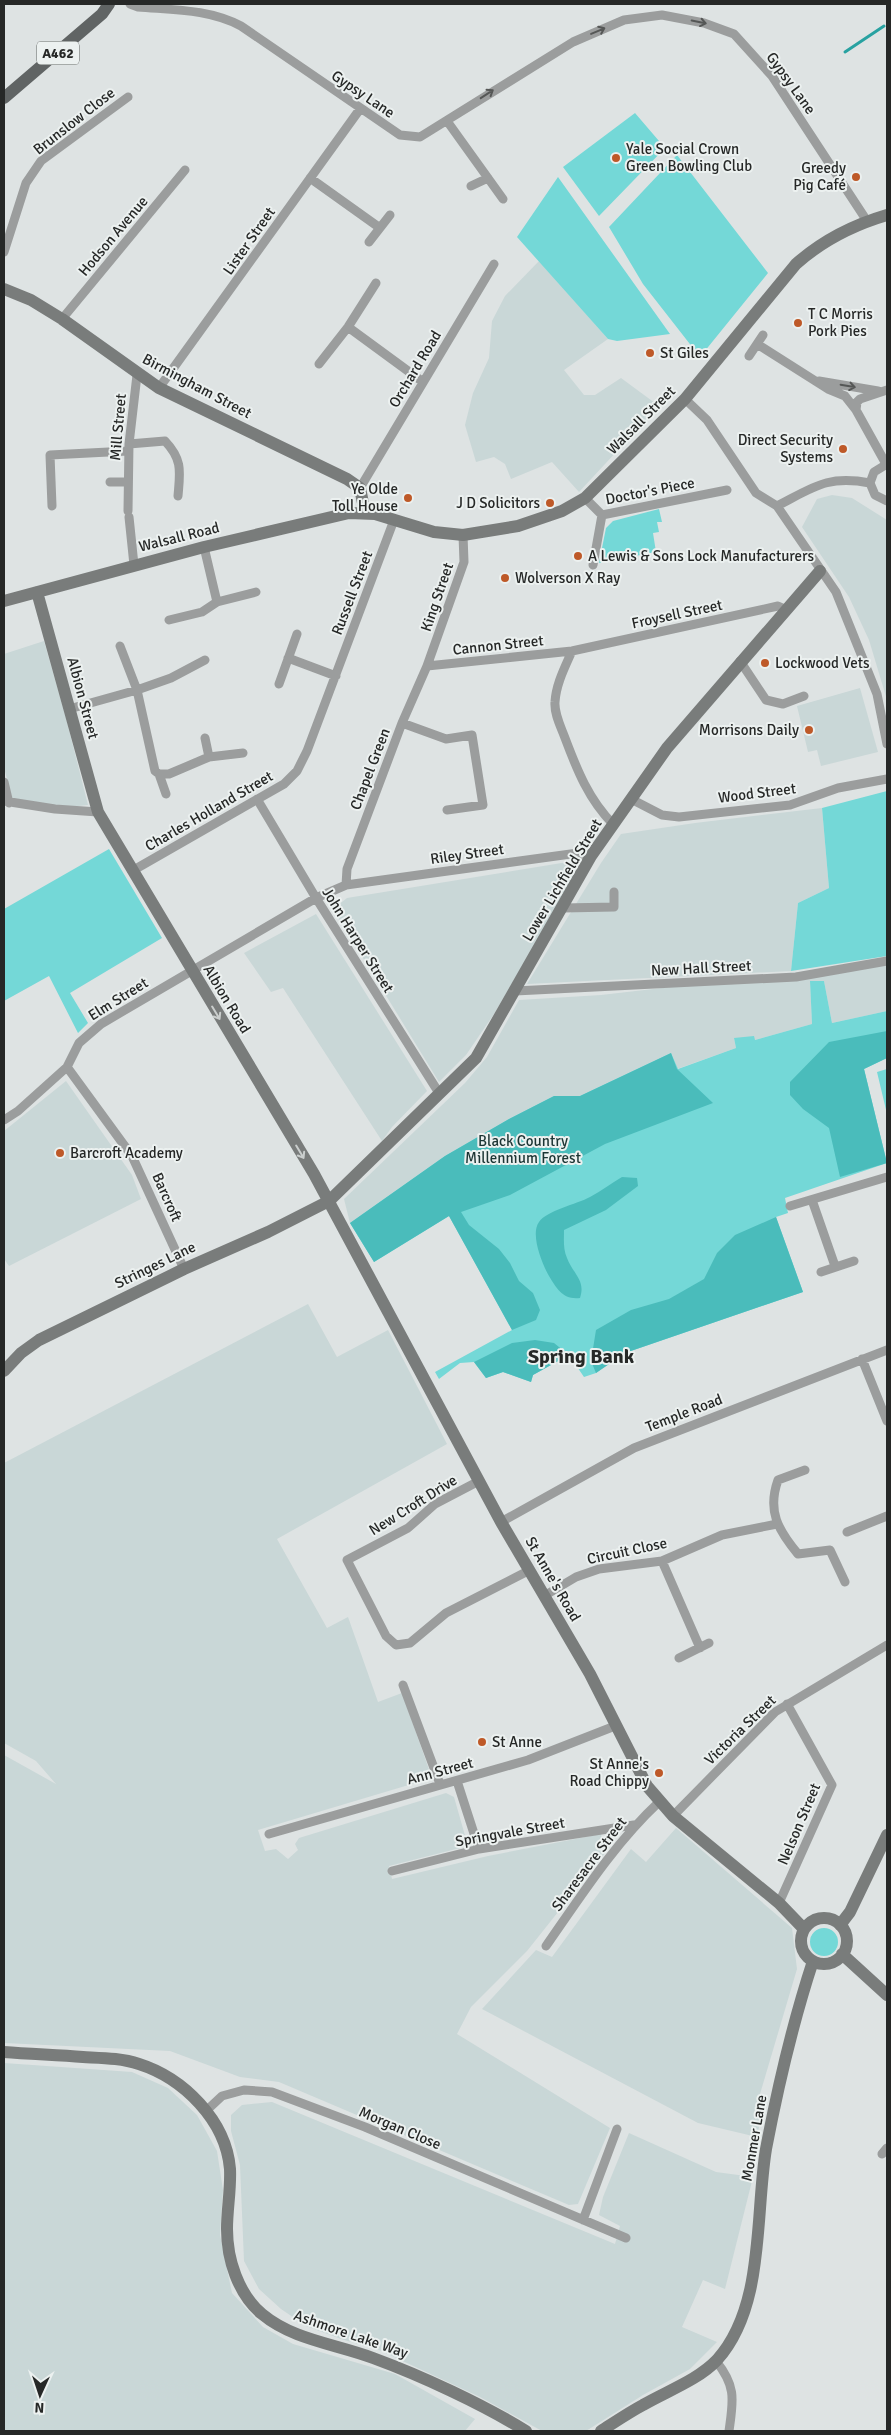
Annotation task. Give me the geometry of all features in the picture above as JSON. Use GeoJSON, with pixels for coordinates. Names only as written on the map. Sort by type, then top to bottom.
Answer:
{"type":"FeatureCollection","features":[{"type":"Feature","properties":{"kind":"main road","name":"A462"},"geometry":{"type":"LineString","coordinates":[[4,98],[102,14],[109,4]]}},
{"type":"Feature","properties":{"kind":"street","name":"Gypsy Lane"},"geometry":{"type":"LineString","coordinates":[[130,4],[138,7],[212,13],[226,18],[241,26],[400,135],[420,137],[573,42],[624,20],[662,15],[704,23],[734,34],[772,76],[867,221]]}},
{"type":"Feature","properties":{"kind":"street","name":"Brunslow Close"},"geometry":{"type":"LineString","coordinates":[[4,252],[26,183],[42,161],[128,97]]}},
{"type":"Feature","properties":{"kind":"street","name":"Lister Street"},"geometry":{"type":"LineString","coordinates":[[159,388],[360,109]]}},
{"type":"Feature","properties":{"kind":"street"},"geometry":{"type":"LineString","coordinates":[[447,121],[503,199]]}},
{"type":"Feature","properties":{"kind":"street","name":"Hodson Avenue"},"geometry":{"type":"LineString","coordinates":[[62,319],[185,170]]}},
{"type":"Feature","properties":{"kind":"street"},"geometry":{"type":"LineString","coordinates":[[310,178],[380,228]]}},
{"type":"Feature","properties":{"kind":"street"},"geometry":{"type":"LineString","coordinates":[[471,186],[488,178]]}},
{"type":"Feature","properties":{"kind":"street"},"geometry":{"type":"LineString","coordinates":[[369,242],[390,215]]}},
{"type":"Feature","properties":{"kind":"street","name":"Walsall Street"},"geometry":{"type":"LineString","coordinates":[[365,513],[434,532],[463,536],[491,532],[540,519],[576,504],[585,498],[685,399],[796,264],[825,241],[867,221],[887,216]]}},
{"type":"Feature","properties":{"kind":"street","name":"Orchard Road"},"geometry":{"type":"LineString","coordinates":[[360,488],[494,264]]}},
{"type":"Feature","properties":{"kind":"street"},"geometry":{"type":"LineString","coordinates":[[319,364],[348,327],[376,283]]}},
{"type":"Feature","properties":{"kind":"street","name":"Birmingham Street"},"geometry":{"type":"LineString","coordinates":[[4,289],[31,300],[62,319],[137,375],[159,388],[326,468],[360,488]]}},
{"type":"Feature","properties":{"kind":"street"},"geometry":{"type":"LineString","coordinates":[[348,327],[423,382]]}},
{"type":"Feature","properties":{"kind":"street"},"geometry":{"type":"LineString","coordinates":[[749,356],[763,335]]}},
{"type":"Feature","properties":{"kind":"street"},"geometry":{"type":"LineString","coordinates":[[757,344],[828,389],[846,396],[887,464],[874,472],[870,483],[875,495],[887,501]]}},
{"type":"Feature","properties":{"kind":"street","name":"Mill Street"},"geometry":{"type":"LineString","coordinates":[[134,565],[128,482],[129,448],[137,375]]}},
{"type":"Feature","properties":{"kind":"street"},"geometry":{"type":"LineString","coordinates":[[817,381],[883,390]]}},
{"type":"Feature","properties":{"kind":"street"},"geometry":{"type":"LineString","coordinates":[[856,410],[857,402],[883,390]]}},
{"type":"Feature","properties":{"kind":"street"},"geometry":{"type":"LineString","coordinates":[[685,399],[707,420],[756,493],[777,506],[836,592],[876,694],[887,744]]}},
{"type":"Feature","properties":{"kind":"street"},"geometry":{"type":"LineString","coordinates":[[52,506],[50,455],[129,448],[165,441],[176,452],[180,465],[178,496]]}},
{"type":"Feature","properties":{"kind":"street"},"geometry":{"type":"LineString","coordinates":[[777,506],[824,481],[856,480],[870,483]]}},
{"type":"Feature","properties":{"kind":"street","name":"Mill Street"},"geometry":{"type":"LineString","coordinates":[[110,482],[128,482]]}},
{"type":"Feature","properties":{"kind":"street"},"geometry":{"type":"LineString","coordinates":[[360,488],[365,513]]}},
{"type":"Feature","properties":{"kind":"street","name":"Doctor's Piece"},"geometry":{"type":"LineString","coordinates":[[585,498],[602,515],[727,490]]}},
{"type":"Feature","properties":{"kind":"street","name":"Walsall Road"},"geometry":{"type":"LineString","coordinates":[[4,601],[134,565],[326,517],[349,512],[365,513]]}},
{"type":"Feature","properties":{"kind":"street"},"geometry":{"type":"LineString","coordinates":[[593,565],[602,515]]}},
{"type":"Feature","properties":{"kind":"street","name":"Russell Street"},"geometry":{"type":"LineString","coordinates":[[297,771],[308,751],[394,520]]}},
{"type":"Feature","properties":{"kind":"street","name":"King Street"},"geometry":{"type":"LineString","coordinates":[[427,666],[464,562],[463,536]]}},
{"type":"Feature","properties":{"kind":"street"},"geometry":{"type":"LineString","coordinates":[[204,547],[217,602]]}},
{"type":"Feature","properties":{"kind":"street","name":"Lower Lichfield Street"},"geometry":{"type":"LineString","coordinates":[[329,1201],[476,1058],[516,991],[591,856],[613,824],[667,748],[740,661],[820,571]]}},
{"type":"Feature","properties":{"kind":"street","name":"Albion Street"},"geometry":{"type":"LineString","coordinates":[[37,592],[98,812]]}},
{"type":"Feature","properties":{"kind":"street"},"geometry":{"type":"LineString","coordinates":[[169,620],[202,612],[217,602],[256,592]]}},
{"type":"Feature","properties":{"kind":"street","name":"Froysell Street"},"geometry":{"type":"LineString","coordinates":[[572,651],[778,606],[787,610]]}},
{"type":"Feature","properties":{"kind":"street"},"geometry":{"type":"LineString","coordinates":[[279,684],[297,634]]}},
{"type":"Feature","properties":{"kind":"street"},"geometry":{"type":"LineString","coordinates":[[120,646],[137,690],[155,771],[159,774],[166,794]]}},
{"type":"Feature","properties":{"kind":"street"},"geometry":{"type":"LineString","coordinates":[[572,651],[561,677],[555,702],[559,721],[578,774],[603,814],[613,824]]}},
{"type":"Feature","properties":{"kind":"street","name":"Cannon Street"},"geometry":{"type":"LineString","coordinates":[[427,666],[572,651]]}},
{"type":"Feature","properties":{"kind":"street"},"geometry":{"type":"LineString","coordinates":[[288,658],[336,676]]}},
{"type":"Feature","properties":{"kind":"street"},"geometry":{"type":"LineString","coordinates":[[69,709],[137,690],[171,678],[205,660]]}},
{"type":"Feature","properties":{"kind":"street"},"geometry":{"type":"LineString","coordinates":[[740,661],[766,700],[783,704],[804,696]]}},
{"type":"Feature","properties":{"kind":"street","name":"Chapel Green"},"geometry":{"type":"LineString","coordinates":[[346,885],[347,869],[402,723],[427,666]]}},
{"type":"Feature","properties":{"kind":"street"},"geometry":{"type":"LineString","coordinates":[[402,723],[446,739],[472,735],[483,805],[447,810]]}},
{"type":"Feature","properties":{"kind":"street"},"geometry":{"type":"LineString","coordinates":[[205,738],[209,757]]}},
{"type":"Feature","properties":{"kind":"street"},"geometry":{"type":"LineString","coordinates":[[159,774],[169,774],[209,757],[243,753]]}},
{"type":"Feature","properties":{"kind":"street","name":"Charles Holland Street"},"geometry":{"type":"LineString","coordinates":[[132,871],[284,784],[297,771]]}},
{"type":"Feature","properties":{"kind":"street","name":"Wood Street"},"geometry":{"type":"LineString","coordinates":[[631,799],[662,815],[679,816],[790,805],[838,788],[887,779]]}},
{"type":"Feature","properties":{"kind":"street"},"geometry":{"type":"LineString","coordinates":[[4,782],[7,802],[98,812]]}},
{"type":"Feature","properties":{"kind":"street","name":"John Harper Street"},"geometry":{"type":"LineString","coordinates":[[257,799],[316,898],[439,1093]]}},
{"type":"Feature","properties":{"kind":"street","name":"Albion Road"},"geometry":{"type":"LineString","coordinates":[[98,812],[329,1201]]}},
{"type":"Feature","properties":{"kind":"street","name":"Riley Street"},"geometry":{"type":"LineString","coordinates":[[316,898],[346,885],[578,853],[591,856]]}},
{"type":"Feature","properties":{"kind":"street"},"geometry":{"type":"LineString","coordinates":[[563,908],[614,907],[614,892]]}},
{"type":"Feature","properties":{"kind":"street","name":"Elm Street"},"geometry":{"type":"LineString","coordinates":[[4,1120],[18,1111],[67,1067],[79,1043],[91,1031],[316,898]]}},
{"type":"Feature","properties":{"kind":"street","name":"New Hall Street"},"geometry":{"type":"LineString","coordinates":[[516,991],[796,976],[887,961]]}},
{"type":"Feature","properties":{"kind":"street","name":"Barcroft"},"geometry":{"type":"LineString","coordinates":[[67,1067],[132,1156],[184,1268]]}},
{"type":"Feature","properties":{"kind":"street"},"geometry":{"type":"LineString","coordinates":[[790,1206],[887,1177]]}},
{"type":"Feature","properties":{"kind":"street"},"geometry":{"type":"LineString","coordinates":[[812,1200],[835,1266]]}},
{"type":"Feature","properties":{"kind":"street","name":"Stringes Lane"},"geometry":{"type":"LineString","coordinates":[[4,1371],[20,1353],[39,1340],[184,1268],[268,1232],[329,1201]]}},
{"type":"Feature","properties":{"kind":"street","name":"St Anne's Road"},"geometry":{"type":"LineString","coordinates":[[329,1201],[399,1336],[528,1571],[590,1674],[647,1786],[673,1816],[779,1903],[804,1929]]}},
{"type":"Feature","properties":{"kind":"street"},"geometry":{"type":"LineString","coordinates":[[821,1272],[854,1261]]}},
{"type":"Feature","properties":{"kind":"street","name":"Temple Road"},"geometry":{"type":"LineString","coordinates":[[501,1522],[634,1448],[887,1350]]}},
{"type":"Feature","properties":{"kind":"street"},"geometry":{"type":"LineString","coordinates":[[862,1359],[887,1419]]}},
{"type":"Feature","properties":{"kind":"street"},"geometry":{"type":"LineString","coordinates":[[806,1470],[778,1480],[772,1496],[777,1524],[798,1554],[830,1550],[845,1582]]}},
{"type":"Feature","properties":{"kind":"street","name":"New Croft Drive"},"geometry":{"type":"LineString","coordinates":[[479,1481],[435,1504],[408,1528],[347,1560],[386,1636],[396,1645],[410,1643],[446,1613],[528,1571]]}},
{"type":"Feature","properties":{"kind":"street"},"geometry":{"type":"LineString","coordinates":[[847,1532],[887,1516]]}},
{"type":"Feature","properties":{"kind":"street","name":"Circuit Close"},"geometry":{"type":"LineString","coordinates":[[544,1596],[576,1577],[599,1569],[662,1561],[722,1535],[777,1524]]}},
{"type":"Feature","properties":{"kind":"street"},"geometry":{"type":"LineString","coordinates":[[662,1561],[700,1648]]}},
{"type":"Feature","properties":{"kind":"street"},"geometry":{"type":"LineString","coordinates":[[679,1658],[709,1644]]}},
{"type":"Feature","properties":{"kind":"street","name":"Victoria Street"},"geometry":{"type":"LineString","coordinates":[[673,1816],[775,1712],[887,1645]]}},
{"type":"Feature","properties":{"kind":"street"},"geometry":{"type":"LineString","coordinates":[[403,1685],[440,1784]]}},
{"type":"Feature","properties":{"kind":"street","name":"Nelson Street"},"geometry":{"type":"LineString","coordinates":[[779,1903],[832,1785],[787,1704]]}},
{"type":"Feature","properties":{"kind":"street","name":"Ann Street"},"geometry":{"type":"LineString","coordinates":[[269,1834],[528,1760],[615,1726]]}},
{"type":"Feature","properties":{"kind":"street"},"geometry":{"type":"LineString","coordinates":[[457,1781],[479,1849]]}},
{"type":"Feature","properties":{"kind":"street","name":"Sharesacre Street"},"geometry":{"type":"LineString","coordinates":[[546,1946],[597,1872],[634,1825],[659,1802]]}},
{"type":"Feature","properties":{"kind":"street","name":"Springvale Street"},"geometry":{"type":"LineString","coordinates":[[392,1871],[479,1849],[634,1825]]}},
{"type":"Feature","properties":{"kind":"street"},"geometry":{"type":"LineString","coordinates":[[840,1925],[850,1912],[881,1859],[887,1835]]}},
{"type":"Feature","properties":{"kind":"street"},"geometry":{"type":"LineString","coordinates":[[820,1919],[833,1920],[840,1925],[846,1939],[842,1954],[832,1962],[820,1963],[812,1961],[804,1953],[802,1946],[804,1929],[810,1923],[820,1919]]}},
{"type":"Feature","properties":{"kind":"street"},"geometry":{"type":"LineString","coordinates":[[842,1954],[887,1995]]}},
{"type":"Feature","properties":{"kind":"street","name":"Monmer Lane"},"geometry":{"type":"LineString","coordinates":[[601,2431],[640,2406],[697,2376],[716,2361],[730,2343],[741,2323],[753,2269],[760,2223],[766,2149],[800,2002],[812,1961]]}},
{"type":"Feature","properties":{"kind":"street","name":"Ashmore Lake Way"},"geometry":{"type":"LineString","coordinates":[[4,2052],[122,2059],[163,2073],[207,2110],[221,2139],[230,2167],[227,2229],[229,2252],[238,2283],[249,2300],[262,2314],[282,2327],[302,2336],[372,2357],[409,2372],[526,2431]]}},
{"type":"Feature","properties":{"kind":"street","name":"Morgan Close"},"geometry":{"type":"LineString","coordinates":[[207,2110],[222,2096],[244,2090],[272,2092],[365,2127],[626,2238]]}},
{"type":"Feature","properties":{"kind":"street"},"geometry":{"type":"LineString","coordinates":[[583,2220],[618,2129]]}},
{"type":"Feature","properties":{"kind":"street"},"geometry":{"type":"LineString","coordinates":[[716,2361],[732,2385],[733,2400],[729,2431]]}},
{"type":"Feature","properties":{"kind":"shaded area"},"geometry":{"type":"Polygon","coordinates":[[[539,261],[608,339],[564,370],[584,395],[595,395],[621,378],[659,406],[579,492],[552,462],[511,479],[505,464],[494,457],[476,462],[465,425],[473,393],[489,358],[492,321],[505,296],[539,261]]]}},
{"type":"Feature","properties":{"kind":"shaded area"},"geometry":{"type":"Polygon","coordinates":[[[832,495],[852,498],[887,520],[887,700],[869,640],[849,597],[802,527],[817,499],[832,495]]]}},
{"type":"Feature","properties":{"kind":"shaded area"},"geometry":{"type":"Polygon","coordinates":[[[44,641],[88,805],[69,807],[13,801],[4,768],[4,654],[44,641]]]}},
{"type":"Feature","properties":{"kind":"shaded area"},"geometry":{"type":"Polygon","coordinates":[[[860,688],[878,752],[821,766],[817,750],[808,752],[797,706],[860,688]]]}},
{"type":"Feature","properties":{"kind":"shaded area"},"geometry":{"type":"Polygon","coordinates":[[[822,808],[829,888],[798,903],[791,971],[527,984],[601,863],[621,834],[822,808]]]}},
{"type":"Feature","properties":{"kind":"shaded area"},"geometry":{"type":"Polygon","coordinates":[[[580,860],[561,900],[494,1014],[466,1055],[439,1082],[333,909],[347,898],[580,860]]]}},
{"type":"Feature","properties":{"kind":"shaded area"},"geometry":{"type":"Polygon","coordinates":[[[316,914],[427,1091],[392,1127],[382,1141],[283,988],[271,992],[244,953],[316,914]]]}},
{"type":"Feature","properties":{"kind":"shaded area"},"geometry":{"type":"Polygon","coordinates":[[[887,962],[887,1011],[832,1023],[824,981],[810,981],[812,1024],[755,1040],[734,1038],[736,1048],[677,1069],[671,1053],[580,1096],[554,1096],[509,1119],[445,1156],[350,1223],[344,1199],[465,1083],[487,1057],[519,1000],[601,995],[887,962]]]}},
{"type":"Feature","properties":{"kind":"shaded area","name":"Barcroft Academy"},"geometry":{"type":"Polygon","coordinates":[[[66,1081],[132,1175],[141,1199],[9,1266],[4,1259],[4,1131],[66,1081]]]}},
{"type":"Feature","properties":{"kind":"shaded area"},"geometry":{"type":"Polygon","coordinates":[[[308,1304],[337,1357],[388,1330],[447,1444],[277,1539],[327,1628],[348,1617],[378,1702],[402,1693],[432,1778],[258,1830],[265,1851],[276,1849],[288,1859],[298,1850],[295,1844],[299,1838],[446,1793],[454,1797],[468,1846],[389,1866],[392,1879],[488,1856],[601,1834],[605,1853],[527,1951],[471,2007],[457,2034],[610,2128],[578,2204],[569,2205],[279,2082],[240,2077],[170,2051],[4,2043],[4,1755],[56,1784],[36,1761],[4,1743],[4,1463],[308,1304]]]}},
{"type":"Feature","properties":{"kind":"shaded area"},"geometry":{"type":"Polygon","coordinates":[[[676,1828],[792,1928],[797,1969],[760,2094],[765,2097],[757,2137],[698,2123],[482,2009],[536,1950],[552,1957],[631,1849],[646,1862],[676,1828]]]}},
{"type":"Feature","properties":{"kind":"shaded area"},"geometry":{"type":"Polygon","coordinates":[[[4,2063],[132,2072],[168,2088],[197,2115],[217,2151],[223,2190],[220,2235],[232,2293],[263,2327],[293,2344],[395,2374],[475,2419],[465,2431],[4,2431],[4,2063]]]}},
{"type":"Feature","properties":{"kind":"shaded area"},"geometry":{"type":"Polygon","coordinates":[[[272,2102],[615,2244],[620,2226],[599,2215],[603,2197],[629,2133],[716,2172],[753,2177],[725,2289],[703,2280],[682,2327],[717,2342],[690,2369],[643,2395],[586,2431],[542,2431],[480,2397],[379,2350],[306,2326],[281,2309],[259,2289],[244,2261],[240,2165],[231,2131],[231,2115],[242,2105],[272,2102]]]}},
{"type":"Feature","properties":{"kind":"green space","name":"Yale Social Crown Green Bowling Club"},"geometry":{"type":"Polygon","coordinates":[[[635,113],[665,148],[599,216],[563,167],[635,113]]]}},
{"type":"Feature","properties":{"kind":"green space"},"geometry":{"type":"Polygon","coordinates":[[[677,155],[768,273],[700,357],[643,284],[609,227],[677,155]]]}},
{"type":"Feature","properties":{"kind":"green space"},"geometry":{"type":"Polygon","coordinates":[[[558,177],[670,334],[617,341],[608,339],[517,237],[558,177]]]}},
{"type":"Feature","properties":{"kind":"green space"},"geometry":{"type":"Polygon","coordinates":[[[659,509],[662,522],[657,522],[659,532],[653,533],[656,552],[599,563],[606,528],[613,521],[659,509]]]}},
{"type":"Feature","properties":{"kind":"green space"},"geometry":{"type":"Polygon","coordinates":[[[887,791],[887,956],[791,971],[798,903],[829,888],[822,808],[887,791]]]}},
{"type":"Feature","properties":{"kind":"green space"},"geometry":{"type":"Polygon","coordinates":[[[109,849],[162,938],[70,993],[88,1023],[78,1033],[49,976],[4,1001],[4,909],[109,849]]]}},
{"type":"Feature","properties":{"kind":"green space"},"geometry":{"type":"Polygon","coordinates":[[[810,981],[824,981],[832,1023],[887,1011],[887,1058],[864,1069],[887,1163],[785,1198],[788,1213],[776,1217],[803,1292],[625,1353],[596,1373],[584,1377],[569,1355],[533,1375],[531,1382],[503,1372],[486,1378],[474,1362],[460,1363],[439,1379],[435,1372],[512,1330],[449,1216],[374,1262],[350,1223],[445,1156],[509,1119],[554,1096],[580,1096],[671,1053],[678,1069],[736,1048],[734,1038],[754,1036],[755,1040],[812,1024],[810,981]]]}},
{"type":"Feature","properties":{"kind":"green space"},"geometry":{"type":"Polygon","coordinates":[[[887,1031],[887,1058],[864,1069],[887,1163],[840,1177],[829,1128],[803,1109],[790,1095],[790,1082],[829,1042],[887,1031]]]}},
{"type":"Feature","properties":{"kind":"green space","name":"Black Country Millennium Forest"},"geometry":{"type":"Polygon","coordinates":[[[671,1053],[677,1069],[713,1103],[605,1144],[510,1195],[461,1212],[469,1225],[499,1249],[510,1263],[519,1281],[533,1293],[540,1310],[536,1320],[512,1330],[449,1216],[374,1262],[350,1223],[445,1156],[509,1119],[554,1096],[580,1096],[671,1053]]]}},
{"type":"Feature","properties":{"kind":"green space"},"geometry":{"type":"Polygon","coordinates":[[[887,1069],[887,1114],[877,1072],[887,1069]]]}},
{"type":"Feature","properties":{"kind":"green space","name":"Black Country Millennium Forest"},"geometry":{"type":"Polygon","coordinates":[[[622,1177],[637,1178],[638,1186],[606,1210],[564,1230],[566,1255],[581,1286],[580,1298],[569,1297],[561,1293],[552,1281],[540,1257],[536,1241],[539,1222],[548,1214],[590,1197],[622,1177]]]}},
{"type":"Feature","properties":{"kind":"green space"},"geometry":{"type":"Polygon","coordinates":[[[776,1217],[803,1292],[625,1353],[596,1373],[591,1361],[596,1330],[631,1310],[669,1299],[704,1279],[717,1253],[735,1235],[776,1217]]]}},
{"type":"Feature","properties":{"kind":"green space"},"geometry":{"type":"Polygon","coordinates":[[[535,1340],[554,1343],[569,1355],[533,1375],[531,1382],[503,1372],[486,1378],[474,1362],[512,1343],[535,1340]]]}},
{"type":"Feature","properties":{"kind":"green space"},"geometry":{"type":"Polygon","coordinates":[[[824,1928],[834,1932],[838,1942],[834,1952],[824,1956],[814,1952],[810,1942],[814,1932],[824,1928]]]}},
{"type":"Feature","properties":{"kind":"waterway"},"geometry":{"type":"LineString","coordinates":[[845,52],[884,26]]}},
{"type":"Feature","properties":{"kind":"place","name":"Yale Social Crown Green Bowling Club"},"geometry":{"type":"Point","coordinates":[616,158]}},
{"type":"Feature","properties":{"kind":"place","name":"Greedy Pig Café"},"geometry":{"type":"Point","coordinates":[856,177]}},
{"type":"Feature","properties":{"kind":"place","name":"T C Morris Pork Pies"},"geometry":{"type":"Point","coordinates":[798,323]}},
{"type":"Feature","properties":{"kind":"place","name":"St Giles"},"geometry":{"type":"Point","coordinates":[650,353]}},
{"type":"Feature","properties":{"kind":"place","name":"Direct Security Systems"},"geometry":{"type":"Point","coordinates":[843,449]}},
{"type":"Feature","properties":{"kind":"place","name":"Ye Olde Toll House"},"geometry":{"type":"Point","coordinates":[408,498]}},
{"type":"Feature","properties":{"kind":"place","name":"J D Solicitors"},"geometry":{"type":"Point","coordinates":[550,503]}},
{"type":"Feature","properties":{"kind":"place","name":"A Lewis & Sons Lock Manufacturers"},"geometry":{"type":"Point","coordinates":[578,556]}},
{"type":"Feature","properties":{"kind":"place","name":"Wolverson X Ray"},"geometry":{"type":"Point","coordinates":[505,578]}},
{"type":"Feature","properties":{"kind":"place","name":"Lockwood Vets"},"geometry":{"type":"Point","coordinates":[765,663]}},
{"type":"Feature","properties":{"kind":"place","name":"Morrisons Daily"},"geometry":{"type":"Point","coordinates":[809,730]}},
{"type":"Feature","properties":{"kind":"place","name":"Barcroft Academy"},"geometry":{"type":"Point","coordinates":[60,1153]}},
{"type":"Feature","properties":{"kind":"place","name":"St Anne"},"geometry":{"type":"Point","coordinates":[482,1742]}},
{"type":"Feature","properties":{"kind":"place","name":"St Anne's Road Chippy"},"geometry":{"type":"Point","coordinates":[659,1773]}},
{"type":"Feature","properties":{"kind":"district","name":"Spring Bank"},"geometry":{"type":"Point","coordinates":[581,1356]}}]}
